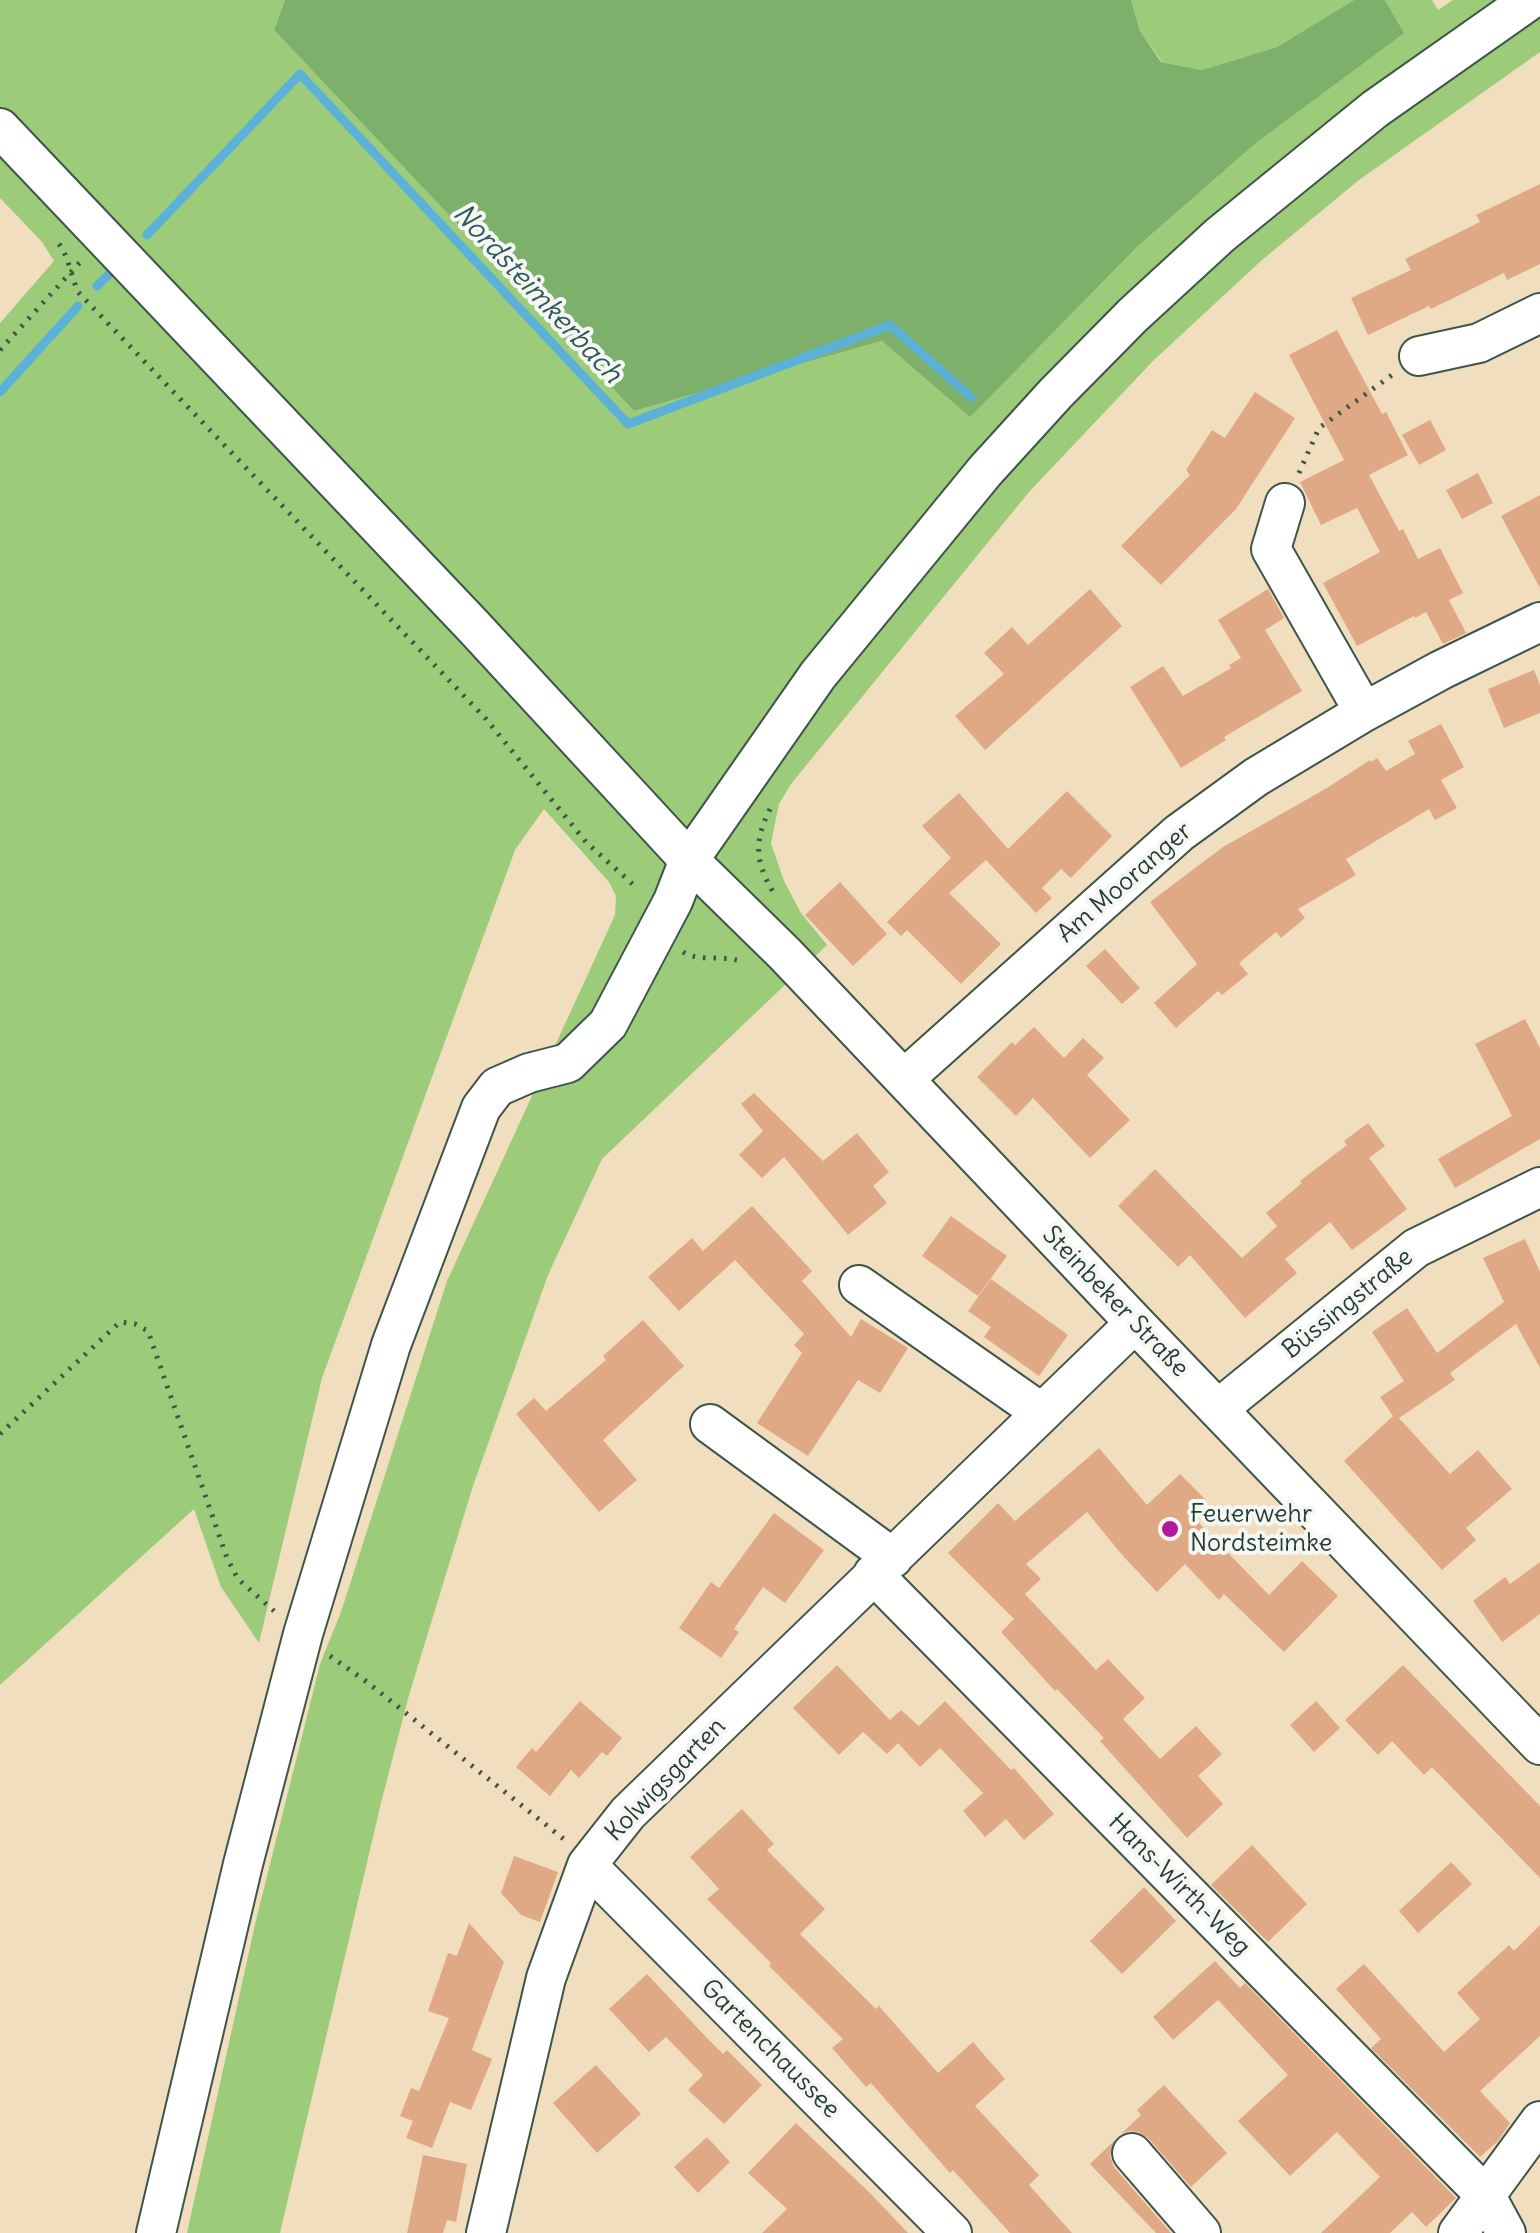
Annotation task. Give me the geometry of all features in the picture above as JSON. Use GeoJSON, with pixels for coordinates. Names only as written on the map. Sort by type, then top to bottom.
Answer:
{"type":"FeatureCollection","features":[{"type":"Feature","properties":{"kind":"street"},"geometry":{"type":"LineString","coordinates":[[156,2233],[243,1864],[303,1634],[391,1345],[481,1108],[497,1087],[529,1073],[568,1063],[608,1024],[673,901],[689,860],[818,675],[985,471],[1056,393],[1220,235],[1375,110],[1530,0]]}},
{"type":"Feature","properties":{"kind":"street","name":"Steinbeker Straße"},"geometry":{"type":"LineString","coordinates":[[0,128],[473,626],[689,860],[740,908],[1540,1745]]}},
{"type":"Feature","properties":{"kind":"street"},"geometry":{"type":"LineString","coordinates":[[1419,356],[1479,342],[1540,312]]}},
{"type":"Feature","properties":{"kind":"street"},"geometry":{"type":"LineString","coordinates":[[1285,503],[1271,549],[1364,712]]}},
{"type":"Feature","properties":{"kind":"street","name":"Am Mooranger"},"geometry":{"type":"LineString","coordinates":[[904,1079],[1178,833],[1256,776],[1441,670],[1540,622]]}},
{"type":"Feature","properties":{"kind":"street","name":"Büssingstraße"},"geometry":{"type":"LineString","coordinates":[[1218,1409],[1416,1248],[1540,1187]]}},
{"type":"Feature","properties":{"kind":"street"},"geometry":{"type":"LineString","coordinates":[[859,1285],[1042,1412]]}},
{"type":"Feature","properties":{"kind":"street","name":"Kolwigsgarten"},"geometry":{"type":"LineString","coordinates":[[486,2233],[546,1978],[588,1865],[628,1813],[1135,1323]]}},
{"type":"Feature","properties":{"kind":"street"},"geometry":{"type":"LineString","coordinates":[[710,1424],[883,1566]]}},
{"type":"Feature","properties":{"kind":"street","name":"Hans-Wirth-Weg"},"geometry":{"type":"LineString","coordinates":[[883,1566],[1486,2196],[1506,2233]]}},
{"type":"Feature","properties":{"kind":"street","name":"Gartenchaussee"},"geometry":{"type":"LineString","coordinates":[[588,1865],[952,2233]]}},
{"type":"Feature","properties":{"kind":"street"},"geometry":{"type":"LineString","coordinates":[[1458,2233],[1540,2121]]}},
{"type":"Feature","properties":{"kind":"street"},"geometry":{"type":"LineString","coordinates":[[1132,2153],[1201,2233]]}},
{"type":"Feature","properties":{"kind":"path"},"geometry":{"type":"LineString","coordinates":[[54,237],[66,253],[78,292],[486,719],[586,842],[638,889]]}},
{"type":"Feature","properties":{"kind":"path"},"geometry":{"type":"LineString","coordinates":[[0,350],[104,238]]}},
{"type":"Feature","properties":{"kind":"path"},"geometry":{"type":"LineString","coordinates":[[1285,503],[1320,428],[1419,356]]}},
{"type":"Feature","properties":{"kind":"path"},"geometry":{"type":"LineString","coordinates":[[0,1434],[120,1322],[148,1331],[238,1580],[561,1836],[588,1865]]}},
{"type":"Feature","properties":{"kind":"green space"},"geometry":{"type":"Polygon","coordinates":[[[0,0],[285,0],[274,30],[634,411],[882,341],[970,416],[1137,247],[1256,143],[1403,32],[1385,0],[1432,0],[1438,10],[1453,0],[1540,0],[1540,52],[1359,180],[1262,260],[1153,361],[1029,492],[791,784],[779,804],[771,843],[784,881],[801,913],[827,945],[602,1159],[548,1275],[473,1486],[409,1695],[280,2233],[187,2233],[256,1920],[320,1664],[341,1612],[447,1281],[615,915],[616,896],[609,882],[544,809],[515,850],[322,1378],[259,1643],[221,1587],[194,1509],[0,1685],[0,323],[54,261],[42,242],[0,198],[0,0]]]}},
{"type":"Feature","properties":{"kind":"green space"},"geometry":{"type":"Polygon","coordinates":[[[285,0],[1131,0],[1140,31],[1161,62],[1202,70],[1277,47],[1354,0],[1385,0],[1404,33],[1256,143],[1137,247],[970,417],[882,341],[634,411],[274,30],[285,0]]]}},
{"type":"Feature","properties":{"kind":"green space"},"geometry":{"type":"Polygon","coordinates":[[[1131,0],[1354,0],[1277,47],[1202,70],[1162,62],[1140,31],[1131,0]]]}},
{"type":"Feature","properties":{"kind":"building"},"geometry":{"type":"Polygon","coordinates":[[[1540,184],[1540,264],[1507,280],[1504,273],[1368,335],[1351,298],[1411,270],[1405,259],[1480,222],[1476,215],[1540,184]]]}},
{"type":"Feature","properties":{"kind":"building"},"geometry":{"type":"Polygon","coordinates":[[[1337,330],[1408,455],[1369,475],[1418,559],[1440,548],[1463,593],[1449,600],[1466,633],[1443,644],[1426,612],[1357,646],[1323,583],[1380,552],[1357,508],[1321,525],[1300,482],[1344,460],[1289,355],[1337,330]]]}},
{"type":"Feature","properties":{"kind":"building"},"geometry":{"type":"Polygon","coordinates":[[[1255,392],[1295,418],[1236,509],[1161,585],[1121,546],[1190,475],[1186,470],[1212,430],[1225,438],[1255,392]]]}},
{"type":"Feature","properties":{"kind":"building"},"geometry":{"type":"Polygon","coordinates":[[[1430,420],[1446,450],[1419,465],[1402,435],[1430,420]]]}},
{"type":"Feature","properties":{"kind":"building"},"geometry":{"type":"Polygon","coordinates":[[[1478,473],[1493,503],[1462,519],[1446,490],[1478,473]]]}},
{"type":"Feature","properties":{"kind":"building"},"geometry":{"type":"Polygon","coordinates":[[[1540,495],[1540,588],[1501,516],[1540,495]]]}},
{"type":"Feature","properties":{"kind":"building"},"geometry":{"type":"Polygon","coordinates":[[[1090,589],[1122,626],[985,750],[955,716],[1004,674],[984,653],[1012,627],[1028,645],[1090,589]]]}},
{"type":"Feature","properties":{"kind":"building"},"geometry":{"type":"Polygon","coordinates":[[[1268,589],[1284,618],[1265,630],[1302,691],[1224,737],[1226,740],[1181,768],[1130,687],[1163,666],[1183,696],[1231,668],[1229,665],[1241,658],[1218,620],[1268,589]]]}},
{"type":"Feature","properties":{"kind":"building"},"geometry":{"type":"Polygon","coordinates":[[[1534,670],[1540,685],[1540,713],[1504,728],[1488,689],[1534,670]]]}},
{"type":"Feature","properties":{"kind":"building"},"geometry":{"type":"Polygon","coordinates":[[[1441,724],[1464,767],[1441,780],[1457,808],[1435,820],[1429,809],[1346,859],[1356,875],[1298,909],[1305,918],[1281,938],[1276,932],[1239,963],[1248,974],[1222,995],[1218,991],[1176,1028],[1154,1003],[1197,964],[1150,902],[1223,847],[1370,760],[1377,758],[1386,771],[1415,754],[1408,741],[1441,724]]]}},
{"type":"Feature","properties":{"kind":"building"},"geometry":{"type":"Polygon","coordinates":[[[1067,791],[1112,836],[1071,878],[1061,869],[1042,888],[1052,898],[1036,913],[986,860],[949,893],[1001,944],[961,984],[907,930],[901,936],[887,922],[951,858],[922,826],[959,793],[1008,849],[1067,791]]]}},
{"type":"Feature","properties":{"kind":"building"},"geometry":{"type":"Polygon","coordinates":[[[840,882],[887,934],[853,966],[805,915],[840,882]]]}},
{"type":"Feature","properties":{"kind":"building"},"geometry":{"type":"Polygon","coordinates":[[[1105,949],[1140,988],[1122,1004],[1086,966],[1105,949]]]}},
{"type":"Feature","properties":{"kind":"building"},"geometry":{"type":"Polygon","coordinates":[[[1525,1019],[1540,1048],[1540,1139],[1455,1188],[1438,1159],[1512,1116],[1475,1044],[1525,1019]]]}},
{"type":"Feature","properties":{"kind":"building"},"geometry":{"type":"Polygon","coordinates":[[[1034,1027],[1064,1058],[1083,1038],[1104,1058],[1087,1075],[1130,1120],[1090,1158],[1033,1098],[1016,1116],[977,1077],[1012,1042],[1015,1045],[1034,1027]]]}},
{"type":"Feature","properties":{"kind":"building"},"geometry":{"type":"Polygon","coordinates":[[[754,1093],[823,1161],[857,1133],[889,1172],[873,1186],[887,1203],[848,1235],[784,1157],[762,1178],[739,1155],[763,1131],[741,1104],[754,1093]]]}},
{"type":"Feature","properties":{"kind":"building"},"geometry":{"type":"Polygon","coordinates":[[[1368,1123],[1385,1146],[1369,1158],[1407,1209],[1352,1250],[1330,1222],[1285,1259],[1297,1273],[1245,1318],[1190,1255],[1178,1267],[1118,1206],[1155,1169],[1242,1258],[1277,1226],[1266,1213],[1368,1123]]]}},
{"type":"Feature","properties":{"kind":"building"},"geometry":{"type":"Polygon","coordinates":[[[752,1206],[812,1271],[802,1281],[851,1337],[861,1319],[908,1348],[880,1393],[858,1380],[808,1456],[757,1423],[802,1353],[794,1345],[804,1334],[735,1260],[679,1311],[648,1277],[692,1238],[703,1251],[752,1206]]]}},
{"type":"Feature","properties":{"kind":"building"},"geometry":{"type":"Polygon","coordinates":[[[951,1216],[1007,1256],[978,1296],[922,1256],[951,1216]]]}},
{"type":"Feature","properties":{"kind":"building"},"geometry":{"type":"Polygon","coordinates":[[[1525,1239],[1540,1272],[1540,1368],[1516,1324],[1450,1373],[1455,1380],[1399,1418],[1450,1474],[1478,1450],[1512,1489],[1466,1528],[1476,1540],[1442,1570],[1344,1461],[1393,1416],[1380,1397],[1404,1381],[1372,1332],[1407,1308],[1437,1353],[1504,1302],[1483,1258],[1525,1239]]]}},
{"type":"Feature","properties":{"kind":"building"},"geometry":{"type":"Polygon","coordinates":[[[991,1279],[1068,1335],[1039,1376],[984,1337],[991,1327],[968,1311],[991,1279]]]}},
{"type":"Feature","properties":{"kind":"building"},"geometry":{"type":"Polygon","coordinates":[[[643,1320],[684,1366],[603,1440],[637,1480],[599,1512],[516,1414],[534,1398],[546,1411],[606,1360],[603,1356],[643,1320]]]}},
{"type":"Feature","properties":{"kind":"building"},"geometry":{"type":"Polygon","coordinates":[[[1099,1448],[1147,1505],[1180,1474],[1207,1501],[1192,1516],[1269,1595],[1302,1561],[1338,1596],[1284,1652],[1224,1594],[1219,1600],[1185,1564],[1157,1592],[1087,1512],[1026,1564],[1041,1579],[1025,1594],[1096,1670],[1108,1659],[1145,1698],[1123,1719],[1160,1759],[1196,1726],[1222,1754],[1198,1776],[1223,1804],[1187,1838],[1100,1741],[1104,1738],[1001,1632],[1014,1619],[948,1553],[998,1503],[1015,1521],[1099,1448]]]}},
{"type":"Feature","properties":{"kind":"building"},"geometry":{"type":"Polygon","coordinates":[[[774,1513],[824,1550],[785,1603],[763,1587],[734,1629],[739,1632],[721,1658],[679,1628],[711,1582],[719,1588],[774,1513]]]}},
{"type":"Feature","properties":{"kind":"building"},"geometry":{"type":"Polygon","coordinates":[[[1540,1562],[1540,1614],[1502,1642],[1473,1601],[1505,1577],[1510,1584],[1540,1562]]]}},
{"type":"Feature","properties":{"kind":"building"},"geometry":{"type":"Polygon","coordinates":[[[837,1665],[890,1720],[901,1710],[919,1726],[945,1701],[1011,1770],[1014,1768],[1054,1814],[1024,1840],[1006,1819],[985,1837],[963,1811],[983,1793],[940,1748],[920,1767],[898,1743],[887,1754],[863,1732],[839,1755],[793,1708],[837,1665]]]}},
{"type":"Feature","properties":{"kind":"building"},"geometry":{"type":"Polygon","coordinates":[[[1403,1665],[1540,1806],[1540,1878],[1432,1767],[1424,1775],[1392,1741],[1378,1755],[1345,1720],[1403,1665]]]}},
{"type":"Feature","properties":{"kind":"building"},"geometry":{"type":"Polygon","coordinates":[[[580,1701],[622,1738],[607,1756],[602,1752],[579,1778],[571,1770],[550,1796],[516,1767],[532,1748],[536,1752],[580,1701]]]}},
{"type":"Feature","properties":{"kind":"building"},"geometry":{"type":"Polygon","coordinates":[[[1316,1701],[1340,1728],[1314,1752],[1290,1725],[1316,1701]]]}},
{"type":"Feature","properties":{"kind":"building"},"geometry":{"type":"Polygon","coordinates":[[[742,1809],[774,1844],[767,1850],[825,1909],[800,1934],[876,2009],[879,2006],[938,2073],[973,2042],[1005,2079],[975,2106],[1039,2175],[1029,2185],[1072,2233],[1010,2233],[953,2170],[950,2173],[871,2083],[866,2087],[832,2048],[843,2039],[707,1899],[719,1889],[690,1857],[742,1809]]]}},
{"type":"Feature","properties":{"kind":"building"},"geometry":{"type":"Polygon","coordinates":[[[1252,1845],[1307,1904],[1268,1942],[1211,1885],[1252,1845]]]}},
{"type":"Feature","properties":{"kind":"building"},"geometry":{"type":"Polygon","coordinates":[[[514,1856],[558,1872],[540,1922],[521,1915],[501,1893],[514,1856]]]}},
{"type":"Feature","properties":{"kind":"building"},"geometry":{"type":"Polygon","coordinates":[[[1451,1862],[1472,1884],[1418,1933],[1399,1911],[1451,1862]]]}},
{"type":"Feature","properties":{"kind":"building"},"geometry":{"type":"Polygon","coordinates":[[[1144,1887],[1176,1921],[1122,1974],[1090,1941],[1144,1887]]]}},
{"type":"Feature","properties":{"kind":"building"},"geometry":{"type":"Polygon","coordinates":[[[469,1923],[504,1962],[472,2050],[492,2059],[471,2110],[450,2102],[432,2148],[406,2138],[413,2121],[400,2116],[411,2088],[419,2091],[449,2018],[428,2011],[448,1953],[457,1956],[469,1923]]]}},
{"type":"Feature","properties":{"kind":"building"},"geometry":{"type":"Polygon","coordinates":[[[1540,1925],[1540,2036],[1480,2091],[1510,2123],[1480,2157],[1371,2048],[1381,2039],[1336,1989],[1364,1964],[1444,2052],[1480,2019],[1457,1993],[1509,1945],[1514,1951],[1540,1925]]]}},
{"type":"Feature","properties":{"kind":"building"},"geometry":{"type":"Polygon","coordinates":[[[1215,1961],[1240,1988],[1245,1983],[1456,2198],[1426,2227],[1412,2212],[1390,2233],[1321,2233],[1380,2177],[1337,2132],[1290,2176],[1238,2121],[1288,2075],[1218,2000],[1173,2040],[1153,2017],[1215,1961]]]}},
{"type":"Feature","properties":{"kind":"building"},"geometry":{"type":"Polygon","coordinates":[[[647,1974],[723,2054],[727,2050],[762,2085],[724,2124],[688,2090],[703,2075],[666,2037],[649,2052],[609,2009],[647,1974]]]}},
{"type":"Feature","properties":{"kind":"building"},"geometry":{"type":"Polygon","coordinates":[[[596,2065],[641,2114],[597,2153],[553,2103],[596,2065]]]}},
{"type":"Feature","properties":{"kind":"building"},"geometry":{"type":"Polygon","coordinates":[[[1164,2085],[1227,2153],[1191,2187],[1148,2138],[1138,2132],[1121,2134],[1141,2115],[1137,2110],[1164,2085]]]}},
{"type":"Feature","properties":{"kind":"building"},"geometry":{"type":"Polygon","coordinates":[[[796,2123],[908,2233],[762,2233],[787,2209],[748,2173],[796,2123]]]}},
{"type":"Feature","properties":{"kind":"building"},"geometry":{"type":"Polygon","coordinates":[[[707,2137],[730,2162],[698,2193],[674,2167],[707,2137]]]}},
{"type":"Feature","properties":{"kind":"building"},"geometry":{"type":"Polygon","coordinates":[[[1114,2141],[1110,2156],[1114,2167],[1171,2233],[1156,2233],[1090,2164],[1114,2141]]]}},
{"type":"Feature","properties":{"kind":"building"},"geometry":{"type":"Polygon","coordinates":[[[423,2155],[467,2164],[456,2222],[447,2220],[443,2233],[407,2233],[423,2155]]]}},
{"type":"Feature","properties":{"kind":"waterway","name":"Nordsteimkerbach"},"geometry":{"type":"LineString","coordinates":[[147,235],[300,74],[628,424],[890,325],[971,397]]}},
{"type":"Feature","properties":{"kind":"waterway","name":"Nordsteimkerbach"},"geometry":{"type":"LineString","coordinates":[[97,286],[108,275]]}},
{"type":"Feature","properties":{"kind":"waterway","name":"Nordsteimkerbach"},"geometry":{"type":"LineString","coordinates":[[0,392],[78,306]]}},
{"type":"Feature","properties":{"kind":"place","name":"Feuerwehr Nordsteimke"},"geometry":{"type":"Point","coordinates":[1170,1529]}}]}
